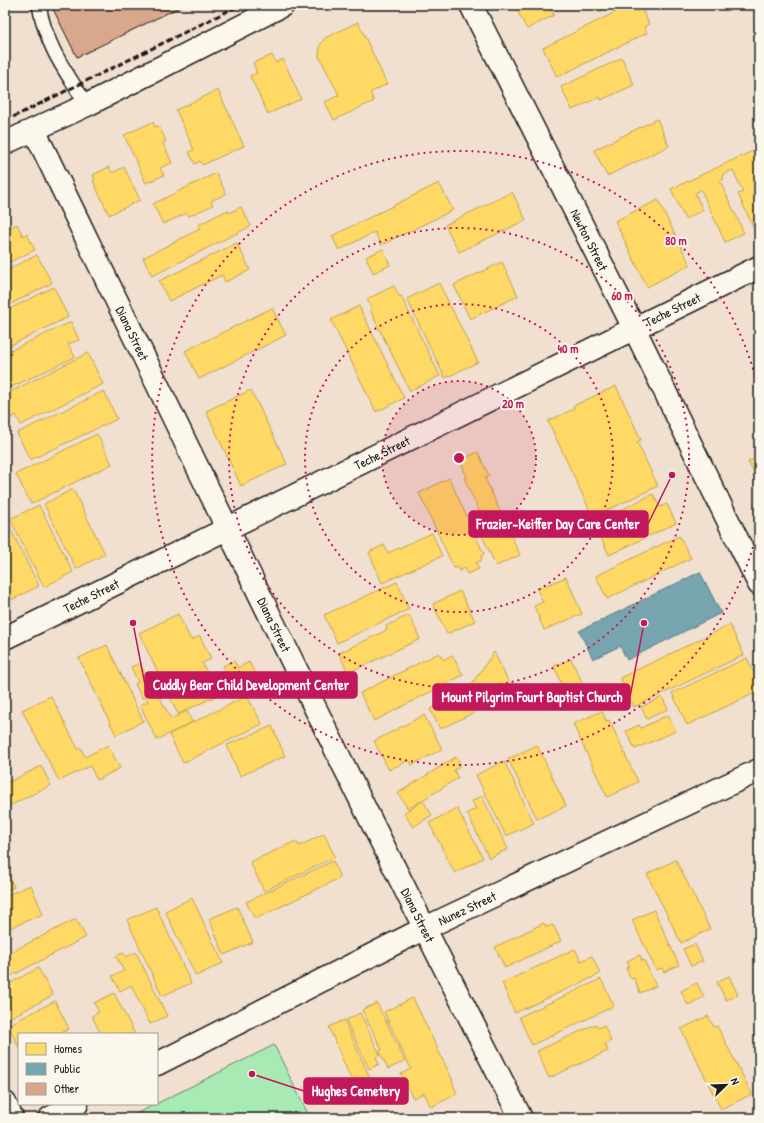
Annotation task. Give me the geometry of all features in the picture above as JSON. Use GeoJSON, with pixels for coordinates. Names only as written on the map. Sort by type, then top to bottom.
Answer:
{"type":"FeatureCollection","features":[{"type":"Feature","properties":{"kind":"street"},"geometry":{"type":"LineString","coordinates":[[5,143],[87,105],[283,5]]}},
{"type":"Feature","properties":{"kind":"street","name":"Newton Street"},"geometry":{"type":"LineString","coordinates":[[471,5],[634,328],[759,584]]}},
{"type":"Feature","properties":{"kind":"street","name":"Diana Street"},"geometry":{"type":"LineString","coordinates":[[34,130],[423,929],[520,1118]]}},
{"type":"Feature","properties":{"kind":"street","name":"Teche Street"},"geometry":{"type":"LineString","coordinates":[[5,638],[759,267]]}},
{"type":"Feature","properties":{"kind":"street","name":"Nunez Street"},"geometry":{"type":"LineString","coordinates":[[158,1063],[423,929],[759,770]]}},
{"type":"Feature","properties":{"kind":"street"},"geometry":{"type":"LineString","coordinates":[[5,1103],[12,1118]]}},
{"type":"Feature","properties":{"kind":"street"},"geometry":{"type":"LineString","coordinates":[[50,1118],[75,1105]]}},
{"type":"Feature","properties":{"kind":"lane"},"geometry":{"type":"LineString","coordinates":[[39,5],[42,22],[56,57],[87,105]]}},
{"type":"Feature","properties":{"kind":"green space"},"geometry":{"type":"Polygon","coordinates":[[[274,1045],[310,1118],[128,1118],[154,1105],[158,1105],[158,1103],[274,1045]]]}},
{"type":"Feature","properties":{"kind":"building: Homes"},"geometry":{"type":"Polygon","coordinates":[[[514,5],[548,5],[554,15],[527,29],[514,5]]]}},
{"type":"Feature","properties":{"kind":"building: Homes"},"geometry":{"type":"Polygon","coordinates":[[[596,5],[615,5],[599,12],[596,5]]]}},
{"type":"Feature","properties":{"kind":"building: Homes"},"geometry":{"type":"Polygon","coordinates":[[[630,5],[633,5],[636,11],[641,8],[649,24],[644,27],[647,33],[557,77],[543,48],[630,5]]]}},
{"type":"Feature","properties":{"kind":"building: Homes"},"geometry":{"type":"Polygon","coordinates":[[[358,22],[387,84],[370,93],[374,101],[334,120],[325,102],[339,95],[319,56],[320,45],[325,38],[358,22]]]}},
{"type":"Feature","properties":{"kind":"building: Homes"},"geometry":{"type":"Polygon","coordinates":[[[272,55],[276,63],[283,59],[301,99],[268,114],[250,76],[257,73],[253,63],[272,55]]]}},
{"type":"Feature","properties":{"kind":"building: Homes"},"geometry":{"type":"Polygon","coordinates":[[[622,58],[634,85],[601,100],[600,97],[572,110],[561,87],[622,58]]]}},
{"type":"Feature","properties":{"kind":"building: Homes"},"geometry":{"type":"Polygon","coordinates":[[[218,90],[244,146],[202,165],[200,161],[195,164],[189,152],[194,150],[176,110],[218,90]]]}},
{"type":"Feature","properties":{"kind":"building: Homes"},"geometry":{"type":"Polygon","coordinates":[[[657,119],[669,146],[607,176],[594,150],[657,119]]]}},
{"type":"Feature","properties":{"kind":"building: Homes"},"geometry":{"type":"Polygon","coordinates":[[[153,122],[155,127],[159,126],[166,141],[163,143],[172,163],[160,168],[164,175],[146,183],[124,135],[153,122]]]}},
{"type":"Feature","properties":{"kind":"building: Homes"},"geometry":{"type":"Polygon","coordinates":[[[759,148],[759,226],[754,229],[738,194],[743,192],[733,170],[722,175],[724,179],[720,181],[744,233],[725,242],[701,190],[695,193],[703,210],[685,219],[671,189],[759,148]]]}},
{"type":"Feature","properties":{"kind":"building: Homes"},"geometry":{"type":"Polygon","coordinates":[[[109,167],[112,173],[124,167],[140,200],[109,215],[93,181],[95,180],[93,175],[109,167]]]}},
{"type":"Feature","properties":{"kind":"building: Homes"},"geometry":{"type":"Polygon","coordinates":[[[216,173],[226,194],[211,201],[213,205],[189,216],[187,213],[163,224],[153,204],[216,173]]]}},
{"type":"Feature","properties":{"kind":"building: Homes"},"geometry":{"type":"Polygon","coordinates":[[[439,183],[453,210],[381,245],[375,232],[339,250],[332,236],[439,183]]]}},
{"type":"Feature","properties":{"kind":"building: Homes"},"geometry":{"type":"Polygon","coordinates":[[[512,192],[526,220],[459,252],[445,225],[512,192]]]}},
{"type":"Feature","properties":{"kind":"building: Homes"},"geometry":{"type":"Polygon","coordinates":[[[658,200],[690,265],[647,287],[615,221],[658,200]]]}},
{"type":"Feature","properties":{"kind":"building: Homes"},"geometry":{"type":"Polygon","coordinates":[[[241,207],[251,226],[152,276],[143,258],[200,229],[198,225],[228,210],[229,213],[241,207]]]}},
{"type":"Feature","properties":{"kind":"building: Homes"},"geometry":{"type":"Polygon","coordinates":[[[17,224],[23,236],[27,234],[35,250],[5,264],[5,230],[17,224]]]}},
{"type":"Feature","properties":{"kind":"building: Homes"},"geometry":{"type":"Polygon","coordinates":[[[237,243],[250,270],[225,282],[222,275],[169,301],[159,281],[237,243]]]}},
{"type":"Feature","properties":{"kind":"building: Homes"},"geometry":{"type":"Polygon","coordinates":[[[383,249],[390,265],[373,273],[366,257],[383,249]]]}},
{"type":"Feature","properties":{"kind":"building: Homes"},"geometry":{"type":"Polygon","coordinates":[[[37,255],[52,283],[5,307],[5,271],[37,255]]]}},
{"type":"Feature","properties":{"kind":"building: Homes"},"geometry":{"type":"Polygon","coordinates":[[[502,262],[518,296],[470,319],[454,285],[502,262]]]}},
{"type":"Feature","properties":{"kind":"building: Homes"},"geometry":{"type":"Polygon","coordinates":[[[439,283],[478,362],[445,378],[407,299],[439,283]]]}},
{"type":"Feature","properties":{"kind":"building: Homes"},"geometry":{"type":"Polygon","coordinates":[[[394,286],[399,296],[401,296],[440,376],[410,391],[370,310],[372,309],[367,299],[394,286]]]}},
{"type":"Feature","properties":{"kind":"building: Homes"},"geometry":{"type":"Polygon","coordinates":[[[54,287],[68,317],[5,348],[5,311],[54,287]]]}},
{"type":"Feature","properties":{"kind":"building: Homes"},"geometry":{"type":"Polygon","coordinates":[[[359,306],[404,398],[376,412],[331,320],[359,306]]]}},
{"type":"Feature","properties":{"kind":"building: Homes"},"geometry":{"type":"Polygon","coordinates":[[[272,308],[286,335],[199,379],[185,351],[272,308]]]}},
{"type":"Feature","properties":{"kind":"building: Homes"},"geometry":{"type":"Polygon","coordinates":[[[71,322],[79,340],[68,344],[75,357],[5,390],[5,353],[71,322]]]}},
{"type":"Feature","properties":{"kind":"building: Homes"},"geometry":{"type":"Polygon","coordinates":[[[88,353],[103,384],[21,425],[16,415],[6,421],[5,405],[10,402],[6,394],[88,353]]]}},
{"type":"Feature","properties":{"kind":"building: Homes"},"geometry":{"type":"Polygon","coordinates":[[[616,386],[641,440],[637,442],[658,486],[593,517],[548,421],[574,409],[573,406],[616,386]]]}},
{"type":"Feature","properties":{"kind":"building: Homes"},"geometry":{"type":"Polygon","coordinates":[[[251,390],[287,464],[241,486],[206,411],[251,390]]]}},
{"type":"Feature","properties":{"kind":"building: Homes"},"geometry":{"type":"Polygon","coordinates":[[[104,391],[117,419],[30,460],[17,433],[104,391]]]}},
{"type":"Feature","properties":{"kind":"building: Homes"},"geometry":{"type":"Polygon","coordinates":[[[97,434],[112,464],[31,504],[16,474],[97,434]]]}},
{"type":"Feature","properties":{"kind":"building: Homes"},"geometry":{"type":"Polygon","coordinates":[[[478,452],[489,476],[485,478],[520,555],[496,566],[473,516],[480,513],[464,478],[467,477],[460,460],[478,452]]]}},
{"type":"Feature","properties":{"kind":"building: Homes"},"geometry":{"type":"Polygon","coordinates":[[[759,456],[759,480],[758,480],[748,462],[759,456]]]}},
{"type":"Feature","properties":{"kind":"building: Homes"},"geometry":{"type":"Polygon","coordinates":[[[449,478],[484,554],[481,556],[482,560],[476,563],[479,569],[467,574],[465,568],[459,571],[457,567],[454,568],[419,493],[449,478]]]}},
{"type":"Feature","properties":{"kind":"building: Homes"},"geometry":{"type":"Polygon","coordinates":[[[73,489],[105,554],[76,569],[44,504],[73,489]]]}},
{"type":"Feature","properties":{"kind":"building: Homes"},"geometry":{"type":"Polygon","coordinates":[[[653,494],[660,507],[667,504],[676,523],[609,555],[594,523],[653,494]]]}},
{"type":"Feature","properties":{"kind":"building: Homes"},"geometry":{"type":"Polygon","coordinates":[[[39,505],[73,572],[44,587],[10,519],[39,505]]]}},
{"type":"Feature","properties":{"kind":"building: Homes"},"geometry":{"type":"Polygon","coordinates":[[[7,522],[39,586],[11,600],[5,588],[5,523],[7,522]]]}},
{"type":"Feature","properties":{"kind":"building: Homes"},"geometry":{"type":"Polygon","coordinates":[[[432,533],[442,556],[382,583],[369,552],[384,545],[388,553],[432,533]]]}},
{"type":"Feature","properties":{"kind":"building: Homes"},"geometry":{"type":"Polygon","coordinates":[[[679,536],[691,558],[607,599],[596,576],[679,536]]]}},
{"type":"Feature","properties":{"kind":"building: Homes"},"geometry":{"type":"Polygon","coordinates":[[[566,577],[582,614],[544,630],[534,606],[543,602],[537,589],[566,577]]]}},
{"type":"Feature","properties":{"kind":"building: Homes"},"geometry":{"type":"Polygon","coordinates":[[[397,582],[409,609],[337,643],[324,615],[397,582]]]}},
{"type":"Feature","properties":{"kind":"building: Homes"},"geometry":{"type":"Polygon","coordinates":[[[460,591],[475,621],[447,634],[433,604],[460,591]]]}},
{"type":"Feature","properties":{"kind":"building: Homes"},"geometry":{"type":"Polygon","coordinates":[[[178,614],[191,640],[200,636],[211,659],[202,663],[218,695],[178,714],[139,633],[178,614]]]}},
{"type":"Feature","properties":{"kind":"building: Homes"},"geometry":{"type":"Polygon","coordinates":[[[409,615],[420,639],[348,673],[339,653],[387,630],[386,626],[409,615]]]}},
{"type":"Feature","properties":{"kind":"building: Homes"},"geometry":{"type":"Polygon","coordinates":[[[730,625],[744,655],[634,707],[620,678],[730,625]]]}},
{"type":"Feature","properties":{"kind":"building: Homes"},"geometry":{"type":"Polygon","coordinates":[[[107,645],[143,721],[116,735],[79,658],[107,645]]]}},
{"type":"Feature","properties":{"kind":"building: Homes"},"geometry":{"type":"Polygon","coordinates":[[[494,652],[514,693],[440,729],[430,709],[467,691],[494,652]]]}},
{"type":"Feature","properties":{"kind":"building: Homes"},"geometry":{"type":"Polygon","coordinates":[[[439,653],[443,660],[452,655],[463,675],[374,721],[360,693],[439,653]]]}},
{"type":"Feature","properties":{"kind":"building: Homes"},"geometry":{"type":"Polygon","coordinates":[[[747,658],[759,683],[759,691],[687,725],[672,693],[747,658]]]}},
{"type":"Feature","properties":{"kind":"building: Homes"},"geometry":{"type":"Polygon","coordinates":[[[571,659],[583,684],[565,692],[554,666],[571,659]]]}},
{"type":"Feature","properties":{"kind":"building: Homes"},"geometry":{"type":"Polygon","coordinates":[[[234,661],[238,668],[249,662],[259,680],[227,697],[218,679],[227,674],[223,666],[234,661]]]}},
{"type":"Feature","properties":{"kind":"building: Homes"},"geometry":{"type":"Polygon","coordinates":[[[140,663],[150,685],[154,683],[158,691],[155,692],[157,697],[159,696],[171,719],[187,711],[192,722],[157,740],[140,705],[148,701],[145,697],[142,698],[135,684],[138,682],[131,667],[140,663]]]}},
{"type":"Feature","properties":{"kind":"building: Homes"},"geometry":{"type":"Polygon","coordinates":[[[51,696],[78,749],[81,748],[85,757],[108,745],[120,768],[97,780],[90,766],[59,781],[22,710],[51,696]]]}},
{"type":"Feature","properties":{"kind":"building: Homes"},"geometry":{"type":"Polygon","coordinates":[[[247,696],[262,724],[183,763],[169,734],[247,696]]]}},
{"type":"Feature","properties":{"kind":"building: Homes"},"geometry":{"type":"Polygon","coordinates":[[[662,697],[668,709],[647,719],[641,707],[662,697]]]}},
{"type":"Feature","properties":{"kind":"building: Homes"},"geometry":{"type":"Polygon","coordinates":[[[602,711],[606,721],[609,720],[638,782],[607,797],[573,724],[602,711]]]}},
{"type":"Feature","properties":{"kind":"building: Homes"},"geometry":{"type":"Polygon","coordinates":[[[424,715],[442,749],[412,765],[409,760],[389,770],[374,741],[424,715]]]}},
{"type":"Feature","properties":{"kind":"building: Homes"},"geometry":{"type":"Polygon","coordinates":[[[668,715],[676,731],[635,749],[626,731],[639,725],[641,728],[668,715]]]}},
{"type":"Feature","properties":{"kind":"building: Homes"},"geometry":{"type":"Polygon","coordinates":[[[272,726],[285,756],[240,776],[227,745],[272,726]]]}},
{"type":"Feature","properties":{"kind":"building: Homes"},"geometry":{"type":"Polygon","coordinates":[[[537,745],[566,806],[537,819],[508,759],[537,745]]]}},
{"type":"Feature","properties":{"kind":"building: Homes"},"geometry":{"type":"Polygon","coordinates":[[[456,757],[461,765],[454,770],[458,778],[408,809],[398,793],[456,757]]]}},
{"type":"Feature","properties":{"kind":"building: Homes"},"geometry":{"type":"Polygon","coordinates":[[[504,761],[534,823],[506,836],[476,775],[504,761]]]}},
{"type":"Feature","properties":{"kind":"building: Homes"},"geometry":{"type":"Polygon","coordinates":[[[41,766],[51,785],[5,808],[5,784],[41,766]]]}},
{"type":"Feature","properties":{"kind":"building: Homes"},"geometry":{"type":"Polygon","coordinates":[[[482,796],[508,849],[489,858],[467,813],[476,809],[472,801],[482,796]]]}},
{"type":"Feature","properties":{"kind":"building: Homes"},"geometry":{"type":"Polygon","coordinates":[[[423,801],[432,815],[413,827],[404,813],[423,801]]]}},
{"type":"Feature","properties":{"kind":"building: Homes"},"geometry":{"type":"Polygon","coordinates":[[[457,808],[483,858],[455,873],[429,823],[457,808]]]}},
{"type":"Feature","properties":{"kind":"building: Homes"},"geometry":{"type":"Polygon","coordinates":[[[324,834],[335,857],[264,891],[250,862],[296,841],[299,846],[324,834]]]}},
{"type":"Feature","properties":{"kind":"building: Homes"},"geometry":{"type":"Polygon","coordinates":[[[676,860],[710,929],[681,943],[647,874],[676,860]]]}},
{"type":"Feature","properties":{"kind":"building: Homes"},"geometry":{"type":"Polygon","coordinates":[[[333,861],[340,878],[255,919],[246,902],[333,861]]]}},
{"type":"Feature","properties":{"kind":"building: Homes"},"geometry":{"type":"Polygon","coordinates":[[[5,869],[14,887],[5,891],[5,869]]]}},
{"type":"Feature","properties":{"kind":"building: Homes"},"geometry":{"type":"Polygon","coordinates":[[[31,885],[43,914],[5,930],[5,896],[31,885]]]}},
{"type":"Feature","properties":{"kind":"building: Homes"},"geometry":{"type":"Polygon","coordinates":[[[192,898],[223,963],[196,976],[165,911],[192,898]]]}},
{"type":"Feature","properties":{"kind":"building: Homes"},"geometry":{"type":"Polygon","coordinates":[[[156,907],[191,983],[162,996],[127,920],[156,907]]]}},
{"type":"Feature","properties":{"kind":"building: Homes"},"geometry":{"type":"Polygon","coordinates":[[[237,907],[253,942],[224,955],[209,919],[237,907]]]}},
{"type":"Feature","properties":{"kind":"building: Homes"},"geometry":{"type":"Polygon","coordinates":[[[654,910],[679,965],[664,972],[662,968],[656,970],[632,920],[654,910]]]}},
{"type":"Feature","properties":{"kind":"building: Homes"},"geometry":{"type":"Polygon","coordinates":[[[76,919],[86,937],[11,976],[5,965],[5,955],[76,919]]]}},
{"type":"Feature","properties":{"kind":"building: Homes"},"geometry":{"type":"Polygon","coordinates":[[[544,923],[546,927],[553,925],[561,941],[505,968],[495,947],[544,923]]]}},
{"type":"Feature","properties":{"kind":"building: Homes"},"geometry":{"type":"Polygon","coordinates":[[[695,944],[703,961],[691,966],[683,949],[695,944]]]}},
{"type":"Feature","properties":{"kind":"building: Homes"},"geometry":{"type":"Polygon","coordinates":[[[575,949],[581,961],[592,956],[600,974],[515,1013],[502,983],[575,949]]]}},
{"type":"Feature","properties":{"kind":"building: Homes"},"geometry":{"type":"Polygon","coordinates":[[[136,952],[167,1016],[150,1024],[131,985],[120,991],[112,976],[124,971],[116,956],[124,953],[126,957],[136,952]]]}},
{"type":"Feature","properties":{"kind":"building: Homes"},"geometry":{"type":"Polygon","coordinates":[[[640,955],[642,961],[644,960],[656,986],[640,993],[634,978],[631,979],[626,968],[629,967],[627,961],[640,955]]]}},
{"type":"Feature","properties":{"kind":"building: Homes"},"geometry":{"type":"Polygon","coordinates":[[[38,968],[53,995],[6,1020],[5,986],[38,968]]]}},
{"type":"Feature","properties":{"kind":"building: Homes"},"geometry":{"type":"Polygon","coordinates":[[[729,976],[738,995],[726,1000],[717,982],[729,976]]]}},
{"type":"Feature","properties":{"kind":"building: Homes"},"geometry":{"type":"Polygon","coordinates":[[[601,979],[614,1006],[532,1045],[519,1017],[601,979]]]}},
{"type":"Feature","properties":{"kind":"building: Homes"},"geometry":{"type":"Polygon","coordinates":[[[697,983],[704,997],[688,1005],[681,991],[697,983]]]}},
{"type":"Feature","properties":{"kind":"building: Homes"},"geometry":{"type":"Polygon","coordinates":[[[114,993],[134,1033],[100,1033],[92,1016],[99,1012],[94,1003],[114,993]]]}},
{"type":"Feature","properties":{"kind":"building: Homes"},"geometry":{"type":"Polygon","coordinates":[[[413,998],[453,1081],[457,1094],[431,1107],[424,1093],[413,1098],[401,1074],[411,1069],[384,1012],[413,998]]]}},
{"type":"Feature","properties":{"kind":"building: Homes"},"geometry":{"type":"Polygon","coordinates":[[[55,1001],[69,1029],[61,1033],[18,1033],[18,1046],[8,1025],[55,1001]]]}},
{"type":"Feature","properties":{"kind":"building: Homes"},"geometry":{"type":"Polygon","coordinates":[[[377,1003],[405,1061],[388,1069],[379,1051],[382,1050],[362,1010],[377,1003]]]}},
{"type":"Feature","properties":{"kind":"building: Homes"},"geometry":{"type":"Polygon","coordinates":[[[360,1013],[380,1055],[376,1057],[379,1064],[369,1069],[346,1020],[360,1013]]]}},
{"type":"Feature","properties":{"kind":"building: Homes"},"geometry":{"type":"Polygon","coordinates":[[[708,1016],[714,1027],[717,1026],[752,1094],[721,1109],[681,1029],[708,1016]]]}},
{"type":"Feature","properties":{"kind":"building: Homes"},"geometry":{"type":"Polygon","coordinates":[[[344,1020],[374,1087],[357,1094],[329,1027],[344,1020]]]}},
{"type":"Feature","properties":{"kind":"building: Homes"},"geometry":{"type":"Polygon","coordinates":[[[596,1024],[598,1028],[604,1025],[611,1041],[605,1044],[608,1051],[549,1078],[537,1051],[596,1024]]]}},
{"type":"Feature","properties":{"kind":"building: Homes"},"geometry":{"type":"Polygon","coordinates":[[[423,1114],[424,1118],[415,1118],[423,1114]]]}},
{"type":"Feature","properties":{"kind":"building: Public"},"geometry":{"type":"Polygon","coordinates":[[[700,572],[721,613],[627,660],[620,646],[593,659],[579,631],[700,572]]]}},
{"type":"Feature","properties":{"kind":"building: Other"},"geometry":{"type":"Polygon","coordinates":[[[51,5],[184,5],[77,57],[51,5]]]}},
{"type":"Feature","properties":{"kind":"railway"},"geometry":{"type":"LineString","coordinates":[[5,121],[240,5]]}},
{"type":"Feature","properties":{"kind":"place","name":"Frazier-Keiffer Day Care Center"},"geometry":{"type":"Point","coordinates":[672,475]}},
{"type":"Feature","properties":{"kind":"place","name":"Cuddly Bear Child Development Center"},"geometry":{"type":"Point","coordinates":[133,623]}},
{"type":"Feature","properties":{"kind":"place","name":"Mount Pilgrim Fourt Baptist Church"},"geometry":{"type":"Point","coordinates":[644,623]}},
{"type":"Feature","properties":{"kind":"place","name":"Hughes Cemetery"},"geometry":{"type":"Point","coordinates":[252,1074]}}]}
